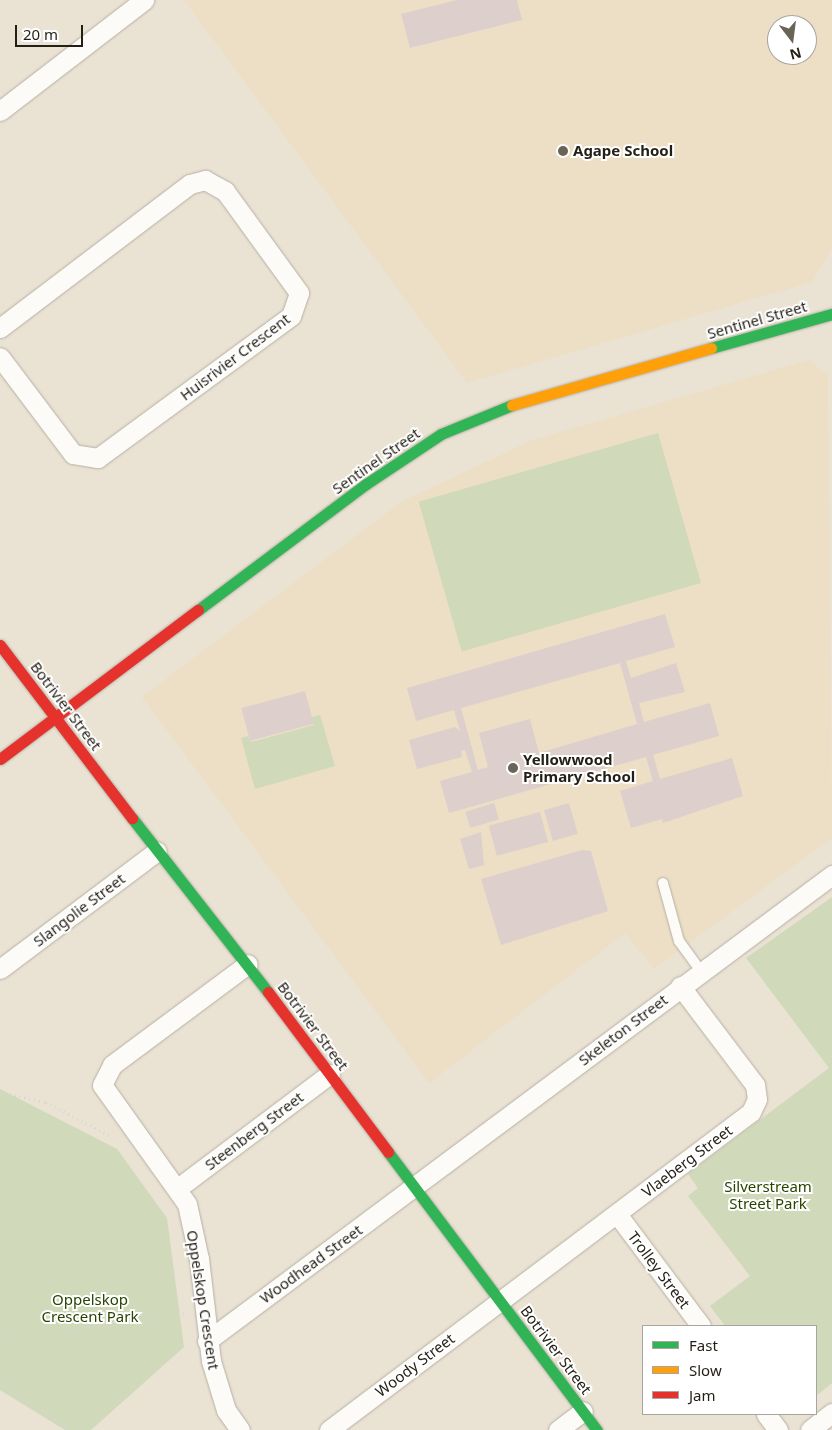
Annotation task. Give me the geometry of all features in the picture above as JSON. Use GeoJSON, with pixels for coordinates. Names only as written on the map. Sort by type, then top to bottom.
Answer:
{"type":"FeatureCollection","features":[{"type":"Feature","properties":{"kind":"street"},"geometry":{"type":"LineString","coordinates":[[0,111],[144,0]]}},
{"type":"Feature","properties":{"kind":"street","name":"Huisrivier Crescent"},"geometry":{"type":"LineString","coordinates":[[0,328],[190,184],[204,180],[222,187],[299,293],[291,316],[98,458],[73,454],[0,357]]}},
{"type":"Feature","properties":{"kind":"street","name":"Sentinel Street"},"geometry":{"type":"LineString","coordinates":[[0,759],[366,484],[441,434],[506,407],[832,314]]}},
{"type":"Feature","properties":{"kind":"street","name":"Botrivier Street"},"geometry":{"type":"LineString","coordinates":[[0,645],[158,851],[173,864],[597,1430]]}},
{"type":"Feature","properties":{"kind":"street","name":"Slangolie Street"},"geometry":{"type":"LineString","coordinates":[[0,969],[158,851]]}},
{"type":"Feature","properties":{"kind":"street","name":"Skeleton Street"},"geometry":{"type":"LineString","coordinates":[[415,1187],[700,970],[832,875]]}},
{"type":"Feature","properties":{"kind":"street","name":"Oppelskop Crescent"},"geometry":{"type":"LineString","coordinates":[[240,1430],[226,1410],[207,1341],[197,1250],[187,1204],[178,1188],[104,1091],[106,1071],[248,964]]}},
{"type":"Feature","properties":{"kind":"street","name":"Vlaeberg Street"},"geometry":{"type":"LineString","coordinates":[[501,1301],[746,1117],[757,1099],[751,1079],[680,986]]}},
{"type":"Feature","properties":{"kind":"street","name":"Steenberg Street"},"geometry":{"type":"LineString","coordinates":[[178,1188],[330,1074]]}},
{"type":"Feature","properties":{"kind":"street","name":"Woodhead Street"},"geometry":{"type":"LineString","coordinates":[[207,1341],[415,1187]]}},
{"type":"Feature","properties":{"kind":"street","name":"Trolley Street"},"geometry":{"type":"LineString","coordinates":[[617,1214],[700,1325]]}},
{"type":"Feature","properties":{"kind":"street","name":"Woody Street"},"geometry":{"type":"LineString","coordinates":[[329,1430],[501,1301]]}},
{"type":"Feature","properties":{"kind":"street"},"geometry":{"type":"LineString","coordinates":[[558,1430],[583,1411]]}},
{"type":"Feature","properties":{"kind":"street"},"geometry":{"type":"LineString","coordinates":[[810,1430],[832,1413]]}},
{"type":"Feature","properties":{"kind":"street"},"geometry":{"type":"LineString","coordinates":[[767,1415],[778,1430]]}},
{"type":"Feature","properties":{"kind":"lane"},"geometry":{"type":"LineString","coordinates":[[663,883],[678,941],[700,970]]}},
{"type":"Feature","properties":{"kind":"path"},"geometry":{"type":"LineString","coordinates":[[0,1092],[46,1102],[121,1141],[134,1132]]}},
{"type":"Feature","properties":{"kind":"path"},"geometry":{"type":"LineString","coordinates":[[0,1339],[106,1321],[205,1312]]}},
{"type":"Feature","properties":{"kind":"path"},"geometry":{"type":"LineString","coordinates":[[0,1382],[70,1430]]}},
{"type":"Feature","properties":{"kind":"shaded area","name":"Agape School"},"geometry":{"type":"Polygon","coordinates":[[[184,0],[832,0],[832,248],[812,282],[467,383],[184,0]]]}},
{"type":"Feature","properties":{"kind":"shaded area","name":"Yellowwood Primary School"},"geometry":{"type":"Polygon","coordinates":[[[809,360],[828,375],[832,838],[654,969],[625,933],[429,1083],[142,697],[401,502],[532,440],[809,360]]]}},
{"type":"Feature","properties":{"kind":"green space"},"geometry":{"type":"Polygon","coordinates":[[[658,433],[701,583],[462,652],[419,502],[658,433]]]}},
{"type":"Feature","properties":{"kind":"green space"},"geometry":{"type":"Polygon","coordinates":[[[320,715],[335,766],[255,789],[241,738],[248,736],[251,742],[314,725],[312,717],[320,715]]]}},
{"type":"Feature","properties":{"kind":"green space","name":"Silverstream Street Park"},"geometry":{"type":"Polygon","coordinates":[[[832,897],[832,1383],[817,1395],[817,1325],[724,1325],[710,1306],[750,1276],[688,1196],[698,1188],[688,1174],[829,1068],[746,958],[832,897]]]}},
{"type":"Feature","properties":{"kind":"green space","name":"Oppelskop Crescent Park"},"geometry":{"type":"Polygon","coordinates":[[[0,1089],[117,1149],[167,1218],[184,1347],[91,1430],[65,1430],[0,1390],[0,1089]]]}},
{"type":"Feature","properties":{"kind":"building"},"geometry":{"type":"Polygon","coordinates":[[[457,0],[517,0],[522,20],[410,48],[401,14],[457,0]]]}},
{"type":"Feature","properties":{"kind":"building"},"geometry":{"type":"Polygon","coordinates":[[[665,614],[675,647],[626,661],[631,678],[676,663],[685,692],[639,703],[644,722],[710,703],[719,736],[653,755],[660,779],[732,758],[743,796],[663,823],[662,819],[631,828],[620,791],[653,781],[646,757],[449,813],[440,781],[472,772],[465,750],[461,751],[462,757],[417,769],[409,740],[455,727],[460,731],[454,710],[416,721],[407,688],[665,614]],[[620,663],[461,708],[478,770],[488,767],[479,733],[530,719],[539,753],[637,724],[620,663]]]}},
{"type":"Feature","properties":{"kind":"building"},"geometry":{"type":"Polygon","coordinates":[[[305,691],[314,724],[250,741],[241,708],[305,691]]]}},
{"type":"Feature","properties":{"kind":"building"},"geometry":{"type":"Polygon","coordinates":[[[494,803],[499,819],[470,828],[465,812],[494,803]]]}},
{"type":"Feature","properties":{"kind":"building"},"geometry":{"type":"Polygon","coordinates":[[[569,803],[578,834],[553,841],[544,810],[569,803]]]}},
{"type":"Feature","properties":{"kind":"building"},"geometry":{"type":"Polygon","coordinates":[[[540,812],[548,842],[497,856],[489,826],[540,812]]]}},
{"type":"Feature","properties":{"kind":"building"},"geometry":{"type":"Polygon","coordinates":[[[481,832],[484,865],[469,869],[460,839],[481,832]]]}},
{"type":"Feature","properties":{"kind":"building"},"geometry":{"type":"Polygon","coordinates":[[[582,850],[591,851],[608,911],[501,945],[481,879],[582,850]]]}},
{"type":"Feature","properties":{"kind":"traffic: fast"},"geometry":{"type":"LineString","coordinates":[[711,348],[832,314]]}},
{"type":"Feature","properties":{"kind":"traffic: fast"},"geometry":{"type":"LineString","coordinates":[[198,610],[366,484],[441,434],[512,405]]}},
{"type":"Feature","properties":{"kind":"traffic: fast"},"geometry":{"type":"LineString","coordinates":[[132,818],[268,992]]}},
{"type":"Feature","properties":{"kind":"traffic: fast"},"geometry":{"type":"LineString","coordinates":[[388,1152],[597,1430]]}},
{"type":"Feature","properties":{"kind":"traffic: slow"},"geometry":{"type":"LineString","coordinates":[[512,405],[711,348]]}},
{"type":"Feature","properties":{"kind":"traffic: jam"},"geometry":{"type":"LineString","coordinates":[[0,759],[198,610]]}},
{"type":"Feature","properties":{"kind":"traffic: jam"},"geometry":{"type":"LineString","coordinates":[[0,645],[132,818]]}},
{"type":"Feature","properties":{"kind":"traffic: jam"},"geometry":{"type":"LineString","coordinates":[[268,992],[388,1152]]}},
{"type":"Feature","properties":{"kind":"place","name":"Agape School"},"geometry":{"type":"Point","coordinates":[563,151]}},
{"type":"Feature","properties":{"kind":"place","name":"Yellowwood Primary School"},"geometry":{"type":"Point","coordinates":[513,768]}}]}
